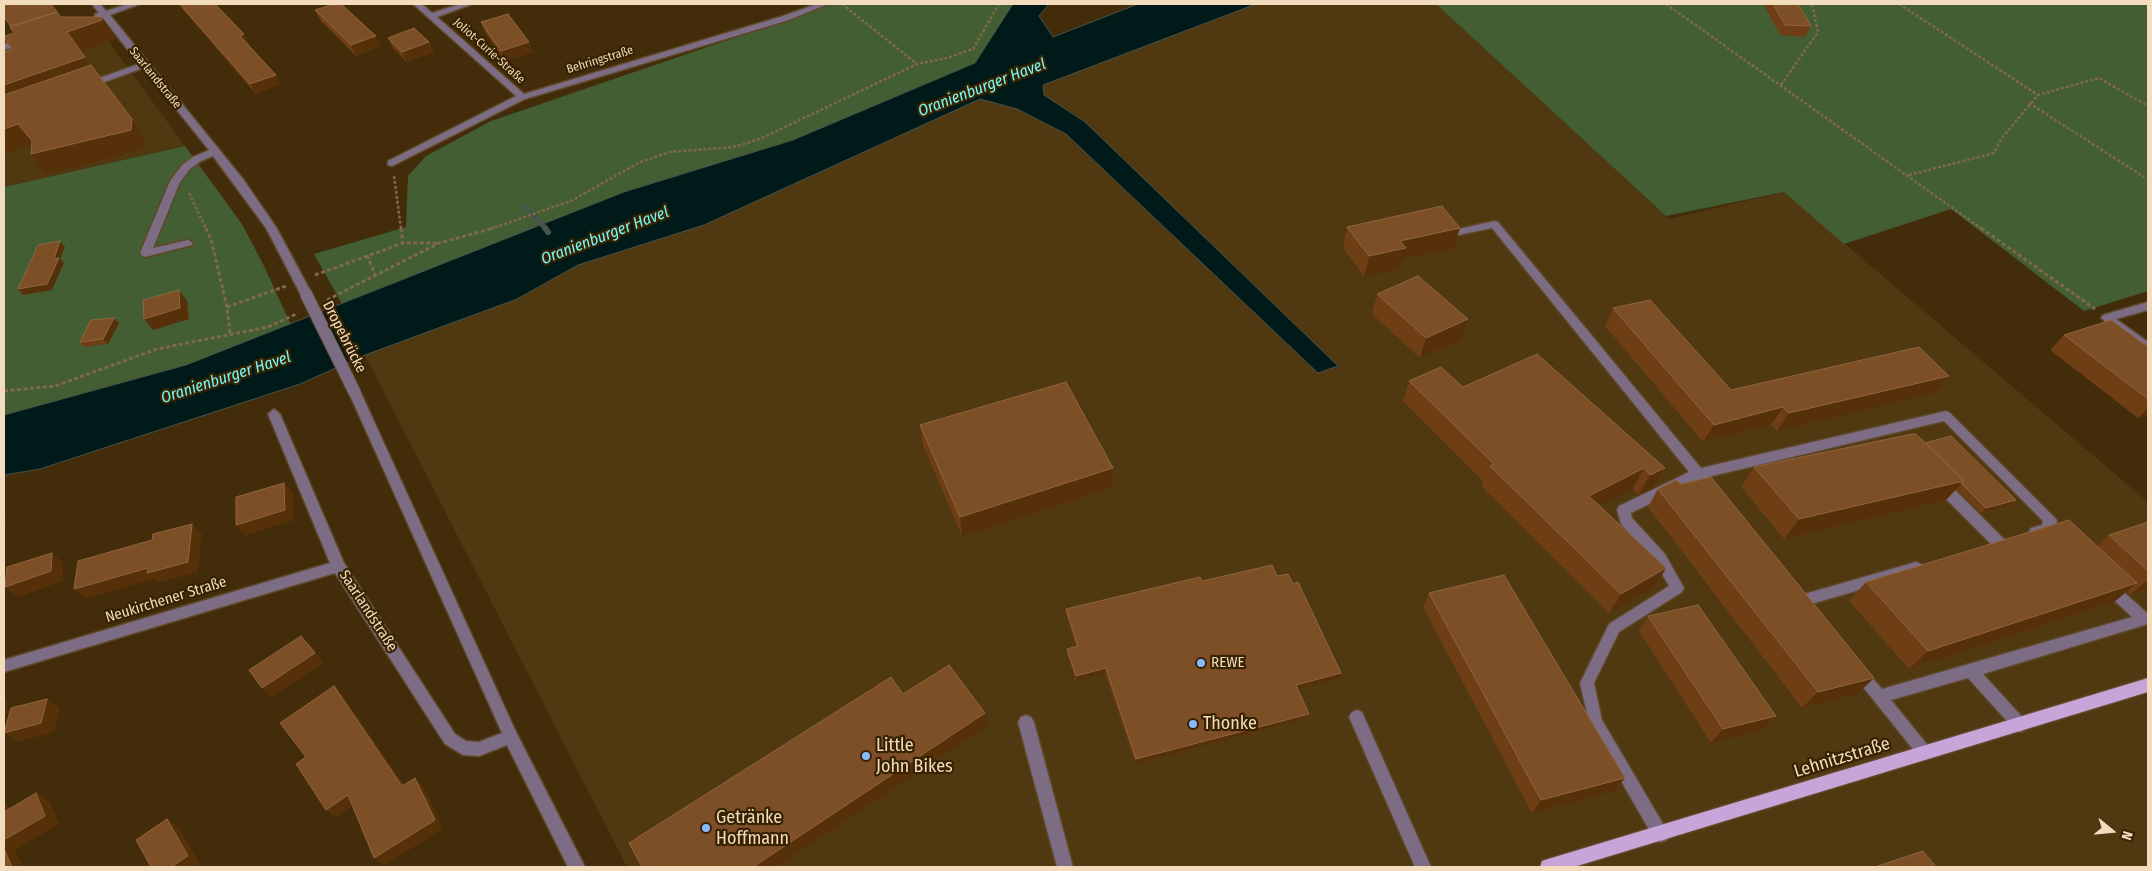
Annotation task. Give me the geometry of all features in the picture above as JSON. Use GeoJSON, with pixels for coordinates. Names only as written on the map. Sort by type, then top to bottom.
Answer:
{"type":"FeatureCollection","features":[{"type":"Feature","properties":{"kind":"main road","name":"Lehnitzstraße"},"geometry":{"type":"LineString","coordinates":[[1548,867],[2148,685]]}},
{"type":"Feature","properties":{"kind":"street","name":"Saarlandstraße"},"geometry":{"type":"LineString","coordinates":[[96,4],[190,122],[216,150],[271,228],[306,294]]}},
{"type":"Feature","properties":{"kind":"street"},"geometry":{"type":"LineString","coordinates":[[88,19],[136,4]]}},
{"type":"Feature","properties":{"kind":"street","name":"Joliot-Curie-Straße"},"geometry":{"type":"LineString","coordinates":[[417,4],[522,97]]}},
{"type":"Feature","properties":{"kind":"street"},"geometry":{"type":"LineString","coordinates":[[432,16],[468,4]]}},
{"type":"Feature","properties":{"kind":"street","name":"Behringstraße"},"geometry":{"type":"LineString","coordinates":[[392,163],[522,97],[786,18],[824,4]]}},
{"type":"Feature","properties":{"kind":"street"},"geometry":{"type":"LineString","coordinates":[[4,47],[30,39]]}},
{"type":"Feature","properties":{"kind":"street"},"geometry":{"type":"LineString","coordinates":[[79,88],[144,65]]}},
{"type":"Feature","properties":{"kind":"street"},"geometry":{"type":"LineString","coordinates":[[188,243],[145,253],[175,181],[186,167],[197,159],[216,150]]}},
{"type":"Feature","properties":{"kind":"street"},"geometry":{"type":"LineString","coordinates":[[1454,233],[1494,224],[1710,489]]}},
{"type":"Feature","properties":{"kind":"street","name":"Dropebrücke"},"geometry":{"type":"LineString","coordinates":[[306,294],[355,393],[511,737]]}},
{"type":"Feature","properties":{"kind":"street"},"geometry":{"type":"LineString","coordinates":[[2107,318],[2148,306]]}},
{"type":"Feature","properties":{"kind":"street"},"geometry":{"type":"LineString","coordinates":[[2107,318],[2148,348]]}},
{"type":"Feature","properties":{"kind":"street","name":"Saarlandstraße"},"geometry":{"type":"LineString","coordinates":[[274,414],[338,566],[450,739],[463,748],[479,748],[511,737]]}},
{"type":"Feature","properties":{"kind":"street"},"geometry":{"type":"LineString","coordinates":[[1661,834],[1595,722],[1586,683],[1614,628],[1677,588],[1660,558],[1626,520],[1624,510],[1698,474],[1946,416],[2050,520],[2048,529]]}},
{"type":"Feature","properties":{"kind":"street"},"geometry":{"type":"LineString","coordinates":[[1886,430],[1900,444]]}},
{"type":"Feature","properties":{"kind":"street"},"geometry":{"type":"LineString","coordinates":[[1929,472],[1999,543]]}},
{"type":"Feature","properties":{"kind":"street"},"geometry":{"type":"LineString","coordinates":[[1980,548],[2048,529]]}},
{"type":"Feature","properties":{"kind":"street"},"geometry":{"type":"LineString","coordinates":[[2048,529],[2062,542]]}},
{"type":"Feature","properties":{"kind":"street"},"geometry":{"type":"LineString","coordinates":[[1801,601],[1933,562]]}},
{"type":"Feature","properties":{"kind":"street","name":"Neukirchener Straße"},"geometry":{"type":"LineString","coordinates":[[4,666],[338,566]]}},
{"type":"Feature","properties":{"kind":"street"},"geometry":{"type":"LineString","coordinates":[[1878,697],[2144,619],[2096,574]]}},
{"type":"Feature","properties":{"kind":"street"},"geometry":{"type":"LineString","coordinates":[[1848,660],[1925,753]]}},
{"type":"Feature","properties":{"kind":"street"},"geometry":{"type":"LineString","coordinates":[[1971,671],[2020,725]]}},
{"type":"Feature","properties":{"kind":"street"},"geometry":{"type":"LineString","coordinates":[[1357,717],[1423,867]]}},
{"type":"Feature","properties":{"kind":"street"},"geometry":{"type":"LineString","coordinates":[[1026,722],[1065,867]]}},
{"type":"Feature","properties":{"kind":"street"},"geometry":{"type":"LineString","coordinates":[[511,737],[577,867]]}},
{"type":"Feature","properties":{"kind":"path"},"geometry":{"type":"LineString","coordinates":[[842,4],[917,64]]}},
{"type":"Feature","properties":{"kind":"path"},"geometry":{"type":"LineString","coordinates":[[324,271],[403,243],[439,242],[515,222],[571,202],[640,162],[670,152],[734,148],[760,139],[917,64],[947,58],[973,49],[999,4]]}},
{"type":"Feature","properties":{"kind":"path"},"geometry":{"type":"LineString","coordinates":[[1666,4],[2107,318]]}},
{"type":"Feature","properties":{"kind":"path"},"geometry":{"type":"LineString","coordinates":[[1781,85],[1818,32],[1812,4]]}},
{"type":"Feature","properties":{"kind":"path"},"geometry":{"type":"LineString","coordinates":[[1899,4],[2038,95]]}},
{"type":"Feature","properties":{"kind":"path"},"geometry":{"type":"LineString","coordinates":[[1908,175],[1994,153],[2001,139],[2029,103],[2038,95],[2099,78],[2148,106]]}},
{"type":"Feature","properties":{"kind":"path"},"geometry":{"type":"LineString","coordinates":[[2029,103],[2144,177]]}},
{"type":"Feature","properties":{"kind":"path"},"geometry":{"type":"LineString","coordinates":[[392,163],[403,243]]}},
{"type":"Feature","properties":{"kind":"path"},"geometry":{"type":"LineString","coordinates":[[186,186],[211,239],[230,333]]}},
{"type":"Feature","properties":{"kind":"path"},"geometry":{"type":"LineString","coordinates":[[322,302],[376,277],[439,242]]}},
{"type":"Feature","properties":{"kind":"path"},"geometry":{"type":"LineString","coordinates":[[367,255],[376,277]]}},
{"type":"Feature","properties":{"kind":"path"},"geometry":{"type":"LineString","coordinates":[[226,307],[276,290]]}},
{"type":"Feature","properties":{"kind":"path"},"geometry":{"type":"LineString","coordinates":[[4,391],[55,386],[157,349],[230,333],[268,327],[304,310]]}},
{"type":"Feature","properties":{"kind":"shaded area"},"geometry":{"type":"Polygon","coordinates":[[[1256,4],[1436,4],[1669,219],[1784,192],[2148,502],[2148,867],[627,867],[365,355],[517,299],[578,265],[704,225],[980,99],[1017,109],[1066,134],[1318,373],[1338,366],[1085,122],[1044,95],[1043,85],[1256,4]]]}},
{"type":"Feature","properties":{"kind":"shaded area"},"geometry":{"type":"Polygon","coordinates":[[[56,34],[106,38],[185,146],[4,187],[4,52],[56,34]]]}},
{"type":"Feature","properties":{"kind":"green space"},"geometry":{"type":"Polygon","coordinates":[[[833,4],[1013,4],[975,63],[793,140],[624,192],[342,304],[314,254],[406,227],[408,176],[426,156],[491,121],[833,4]]]}},
{"type":"Feature","properties":{"kind":"green space"},"geometry":{"type":"Polygon","coordinates":[[[1436,4],[2148,4],[2148,291],[2084,311],[1951,209],[1844,244],[1784,192],[1666,216],[1436,4]]]}},
{"type":"Feature","properties":{"kind":"green space"},"geometry":{"type":"Polygon","coordinates":[[[185,146],[242,224],[291,325],[186,365],[4,415],[4,187],[185,146]]]}},
{"type":"Feature","properties":{"kind":"water","name":"Oranienburger Havel"},"geometry":{"type":"Polygon","coordinates":[[[1013,4],[1049,4],[1039,16],[1053,37],[1138,4],[1256,4],[1043,85],[1044,95],[1085,122],[1338,366],[1318,373],[1066,134],[1017,109],[980,99],[704,225],[578,265],[517,299],[365,355],[300,384],[40,469],[4,475],[4,415],[186,365],[624,192],[793,140],[975,63],[1013,4]]]}},
{"type":"Feature","properties":{"kind":"building"},"geometry":{"type":"Polygon","coordinates":[[[4,4],[51,4],[57,12],[10,26],[4,17],[4,4]]]}},
{"type":"Feature","properties":{"kind":"building"},"geometry":{"type":"Polygon","coordinates":[[[180,4],[215,4],[244,34],[240,36],[276,75],[250,84],[180,4]]]}},
{"type":"Feature","properties":{"kind":"building"},"geometry":{"type":"Polygon","coordinates":[[[334,4],[341,4],[376,36],[351,45],[315,10],[334,4]]]}},
{"type":"Feature","properties":{"kind":"building"},"geometry":{"type":"Polygon","coordinates":[[[1773,4],[1798,4],[1811,26],[1785,25],[1773,4]]]}},
{"type":"Feature","properties":{"kind":"building"},"geometry":{"type":"Polygon","coordinates":[[[57,12],[61,17],[102,17],[102,20],[67,32],[85,57],[4,85],[4,52],[12,49],[4,36],[14,33],[10,27],[57,12]]]}},
{"type":"Feature","properties":{"kind":"building"},"geometry":{"type":"Polygon","coordinates":[[[508,14],[529,42],[501,51],[481,22],[508,14]]]}},
{"type":"Feature","properties":{"kind":"building"},"geometry":{"type":"Polygon","coordinates":[[[414,28],[429,42],[402,52],[388,38],[414,28]]]}},
{"type":"Feature","properties":{"kind":"building"},"geometry":{"type":"Polygon","coordinates":[[[91,65],[132,119],[131,130],[31,154],[32,141],[18,124],[4,129],[4,95],[91,65]]]}},
{"type":"Feature","properties":{"kind":"building"},"geometry":{"type":"Polygon","coordinates":[[[1442,206],[1460,228],[1400,241],[1406,248],[1369,256],[1347,227],[1442,206]]]}},
{"type":"Feature","properties":{"kind":"building"},"geometry":{"type":"Polygon","coordinates":[[[60,241],[54,259],[59,258],[47,284],[18,289],[38,245],[60,241]]]}},
{"type":"Feature","properties":{"kind":"building"},"geometry":{"type":"Polygon","coordinates":[[[1418,276],[1468,319],[1426,338],[1377,294],[1418,276]]]}},
{"type":"Feature","properties":{"kind":"building"},"geometry":{"type":"Polygon","coordinates":[[[179,290],[180,308],[144,319],[143,300],[179,290]]]}},
{"type":"Feature","properties":{"kind":"building"},"geometry":{"type":"Polygon","coordinates":[[[1650,300],[1731,390],[1919,347],[1949,376],[1789,413],[1783,407],[1714,425],[1613,308],[1650,300]]]}},
{"type":"Feature","properties":{"kind":"building"},"geometry":{"type":"Polygon","coordinates":[[[114,318],[103,339],[80,342],[91,320],[114,318]]]}},
{"type":"Feature","properties":{"kind":"building"},"geometry":{"type":"Polygon","coordinates":[[[2111,320],[2148,347],[2148,399],[2064,335],[2111,320]]]}},
{"type":"Feature","properties":{"kind":"building"},"geometry":{"type":"Polygon","coordinates":[[[1537,354],[1665,468],[1650,475],[1644,468],[1589,496],[1666,568],[1621,594],[1490,466],[1494,464],[1409,381],[1441,367],[1463,387],[1537,354]]]}},
{"type":"Feature","properties":{"kind":"building"},"geometry":{"type":"Polygon","coordinates":[[[1066,382],[1113,468],[960,517],[920,425],[1066,382]]]}},
{"type":"Feature","properties":{"kind":"building"},"geometry":{"type":"Polygon","coordinates":[[[1916,434],[1964,481],[1799,519],[1754,467],[1916,434]]]}},
{"type":"Feature","properties":{"kind":"building"},"geometry":{"type":"Polygon","coordinates":[[[1951,436],[2016,500],[1986,508],[1961,483],[1964,481],[1925,443],[1951,436]]]}},
{"type":"Feature","properties":{"kind":"building"},"geometry":{"type":"Polygon","coordinates":[[[1711,477],[1874,678],[1818,692],[1658,489],[1676,480],[1681,484],[1711,477]]]}},
{"type":"Feature","properties":{"kind":"building"},"geometry":{"type":"Polygon","coordinates":[[[284,483],[285,510],[236,525],[236,497],[284,483]]]}},
{"type":"Feature","properties":{"kind":"building"},"geometry":{"type":"Polygon","coordinates":[[[2069,520],[2137,583],[1928,651],[1866,582],[2069,520]]]}},
{"type":"Feature","properties":{"kind":"building"},"geometry":{"type":"Polygon","coordinates":[[[2148,522],[2148,571],[2109,535],[2148,522]]]}},
{"type":"Feature","properties":{"kind":"building"},"geometry":{"type":"Polygon","coordinates":[[[192,524],[188,562],[147,573],[148,568],[74,589],[78,561],[152,540],[153,534],[192,524]]]}},
{"type":"Feature","properties":{"kind":"building"},"geometry":{"type":"Polygon","coordinates":[[[52,553],[51,571],[5,587],[7,567],[52,553]]]}},
{"type":"Feature","properties":{"kind":"building","name":"REWE"},"geometry":{"type":"Polygon","coordinates":[[[1272,565],[1277,576],[1288,574],[1293,584],[1298,582],[1341,673],[1296,685],[1309,714],[1136,759],[1106,668],[1076,676],[1067,649],[1078,646],[1066,609],[1200,577],[1202,581],[1272,565]]]}},
{"type":"Feature","properties":{"kind":"building"},"geometry":{"type":"Polygon","coordinates":[[[1504,575],[1625,778],[1541,800],[1429,593],[1504,575]]]}},
{"type":"Feature","properties":{"kind":"building"},"geometry":{"type":"Polygon","coordinates":[[[1698,605],[1776,716],[1723,729],[1648,616],[1698,605]]]}},
{"type":"Feature","properties":{"kind":"building"},"geometry":{"type":"Polygon","coordinates":[[[301,636],[315,653],[262,688],[249,670],[301,636]]]}},
{"type":"Feature","properties":{"kind":"building"},"geometry":{"type":"Polygon","coordinates":[[[949,665],[985,713],[756,865],[757,867],[642,867],[629,843],[891,677],[903,694],[949,665]]]}},
{"type":"Feature","properties":{"kind":"building"},"geometry":{"type":"Polygon","coordinates":[[[334,686],[402,786],[415,778],[435,820],[374,858],[348,795],[326,810],[296,764],[306,757],[280,723],[334,686]]]}},
{"type":"Feature","properties":{"kind":"building"},"geometry":{"type":"Polygon","coordinates":[[[47,699],[41,723],[4,733],[11,708],[47,699]]]}},
{"type":"Feature","properties":{"kind":"building"},"geometry":{"type":"Polygon","coordinates":[[[36,793],[45,816],[4,840],[4,812],[36,793]]]}},
{"type":"Feature","properties":{"kind":"building"},"geometry":{"type":"Polygon","coordinates":[[[167,819],[188,856],[171,867],[151,867],[136,840],[167,819]]]}},
{"type":"Feature","properties":{"kind":"building"},"geometry":{"type":"Polygon","coordinates":[[[4,849],[12,867],[4,867],[4,849]]]}},
{"type":"Feature","properties":{"kind":"building"},"geometry":{"type":"Polygon","coordinates":[[[1923,851],[1936,867],[1875,867],[1923,851]]]}},
{"type":"Feature","properties":{"kind":"waterway"},"geometry":{"type":"LineString","coordinates":[[525,206],[546,229]]}},
{"type":"Feature","properties":{"kind":"waterway"},"geometry":{"type":"LineString","coordinates":[[545,228],[548,232]]}},
{"type":"Feature","properties":{"kind":"place","name":"REWE"},"geometry":{"type":"Point","coordinates":[1201,663]}},
{"type":"Feature","properties":{"kind":"place","name":"Thonke"},"geometry":{"type":"Point","coordinates":[1193,724]}},
{"type":"Feature","properties":{"kind":"place","name":"Little John Bikes"},"geometry":{"type":"Point","coordinates":[866,756]}},
{"type":"Feature","properties":{"kind":"place","name":"Getränke Hoffmann"},"geometry":{"type":"Point","coordinates":[706,828]}}]}
